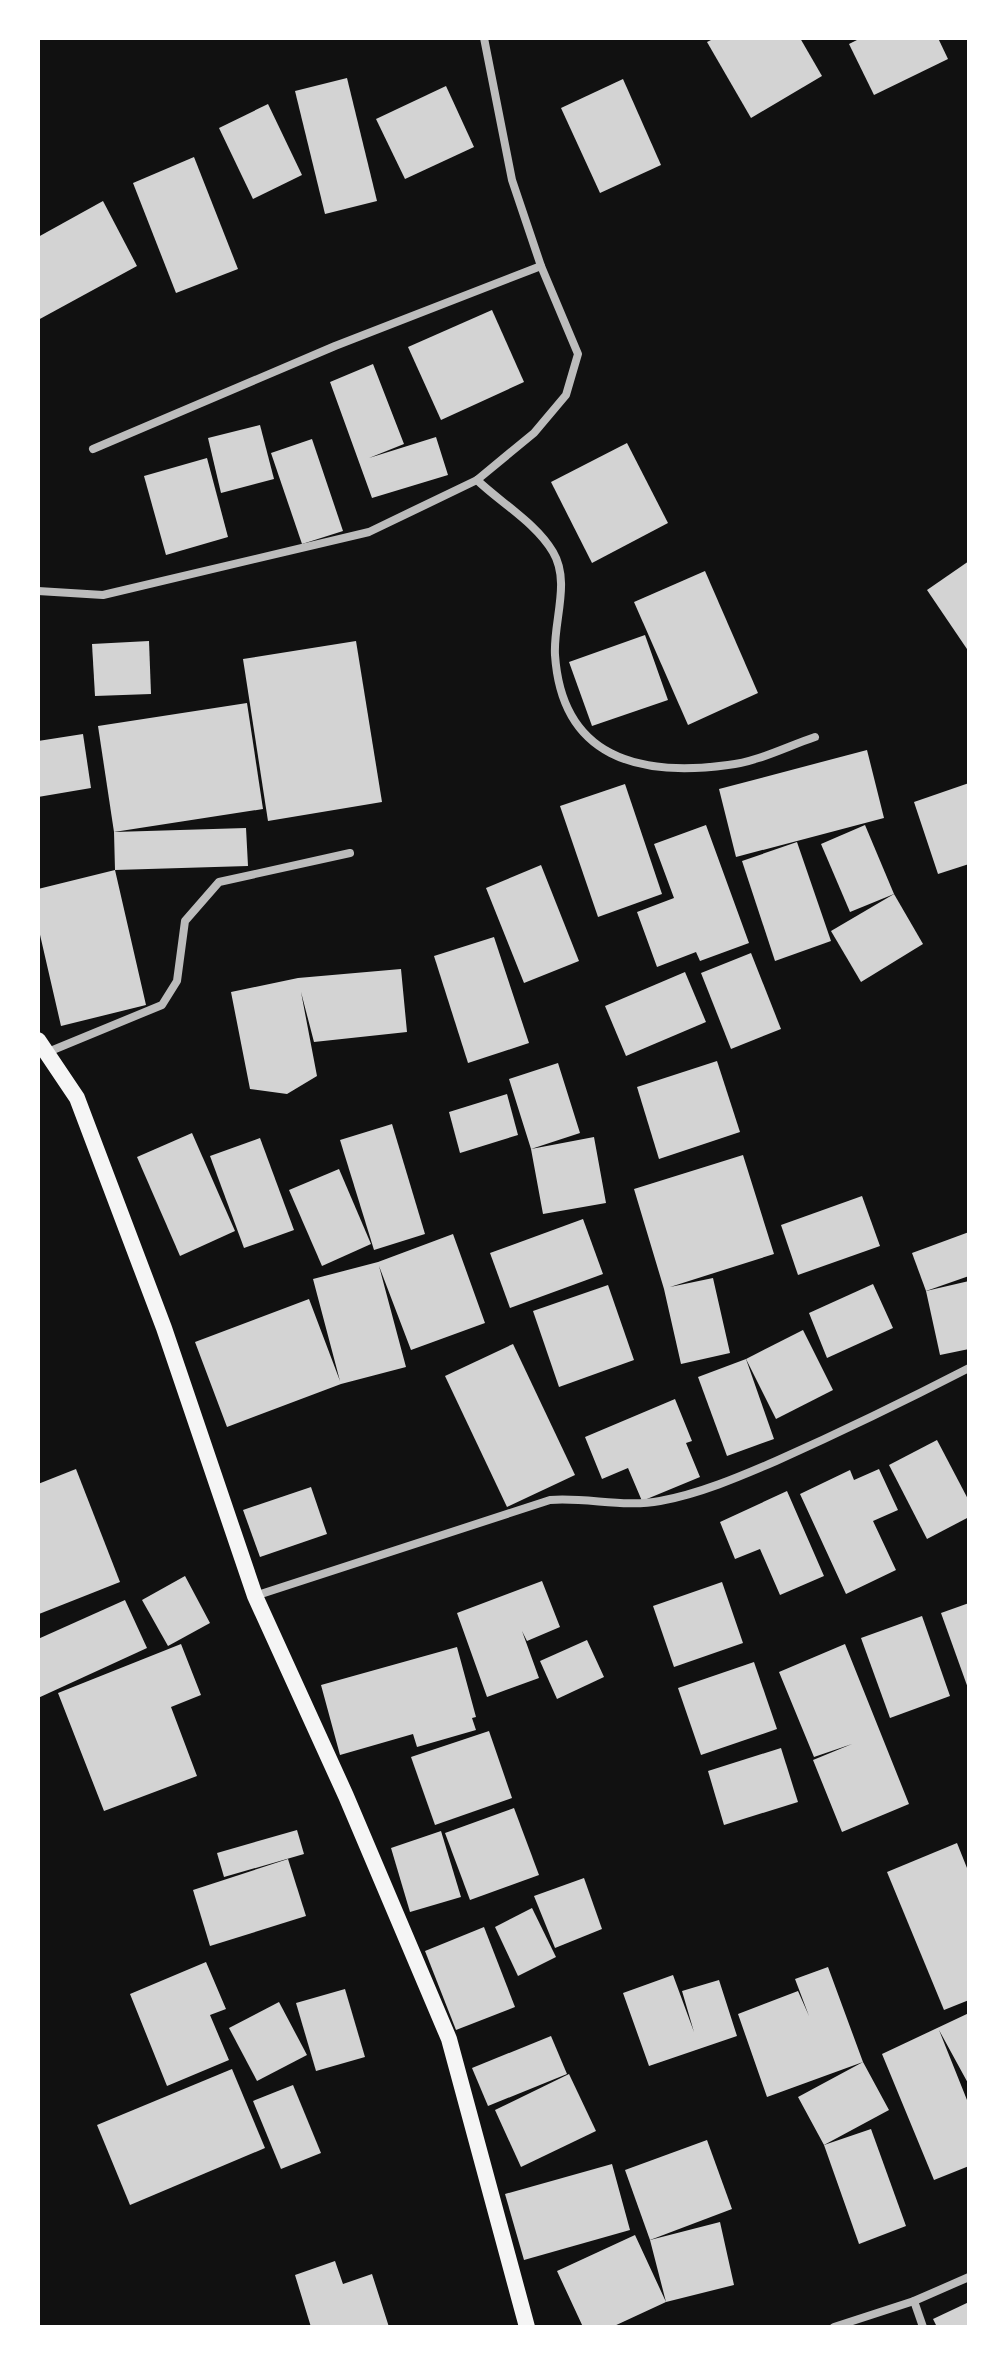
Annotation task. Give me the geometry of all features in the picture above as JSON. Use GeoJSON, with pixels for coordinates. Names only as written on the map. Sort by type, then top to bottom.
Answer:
{"type":"FeatureCollection","features":[{"type":"Feature","properties":{"kind":"main road"},"geometry":{"type":"LineString","coordinates":[[43,1046],[77,1098],[118,1201],[255,1596],[346,1796],[449,2039],[527,2327]]}},
{"type":"Feature","properties":{"kind":"street"},"geometry":{"type":"LineString","coordinates":[[38,591],[103,595],[354,536],[477,480],[534,433],[566,395],[578,354],[541,266],[512,180],[484,38]]}},
{"type":"Feature","properties":{"kind":"street"},"geometry":{"type":"LineString","coordinates":[[93,449],[335,346],[541,266]]}},
{"type":"Feature","properties":{"kind":"street"},"geometry":{"type":"LineString","coordinates":[[477,480],[531,527],[554,553],[561,588],[555,656],[561,689],[582,731],[602,751],[627,762],[676,769],[731,765],[815,737]]}},
{"type":"Feature","properties":{"kind":"street"},"geometry":{"type":"LineString","coordinates":[[43,1046],[162,1005],[177,981],[185,921],[219,882],[350,853]]}},
{"type":"Feature","properties":{"kind":"street"},"geometry":{"type":"LineString","coordinates":[[255,1596],[550,1500],[604,1499],[629,1505],[661,1501],[738,1477],[864,1422],[969,1368]]}},
{"type":"Feature","properties":{"kind":"street"},"geometry":{"type":"LineString","coordinates":[[834,2327],[914,2301],[969,2277]]}},
{"type":"Feature","properties":{"kind":"street"},"geometry":{"type":"LineString","coordinates":[[914,2301],[923,2327]]}},
{"type":"Feature","properties":{"kind":"building"},"geometry":{"type":"Polygon","coordinates":[[[715,38],[800,38],[822,76],[751,118],[707,42],[715,38]]]}},
{"type":"Feature","properties":{"kind":"building"},"geometry":{"type":"Polygon","coordinates":[[[861,38],[938,38],[948,59],[874,95],[849,44],[861,38]]]}},
{"type":"Feature","properties":{"kind":"building"},"geometry":{"type":"Polygon","coordinates":[[[347,78],[377,201],[325,214],[295,91],[347,78]]]}},
{"type":"Feature","properties":{"kind":"building"},"geometry":{"type":"Polygon","coordinates":[[[623,79],[661,165],[600,193],[561,108],[623,79]]]}},
{"type":"Feature","properties":{"kind":"building"},"geometry":{"type":"Polygon","coordinates":[[[446,86],[474,147],[405,179],[376,119],[446,86]]]}},
{"type":"Feature","properties":{"kind":"building"},"geometry":{"type":"Polygon","coordinates":[[[268,104],[302,175],[253,199],[219,128],[268,104]]]}},
{"type":"Feature","properties":{"kind":"building"},"geometry":{"type":"Polygon","coordinates":[[[194,157],[238,269],[176,293],[133,183],[194,157]]]}},
{"type":"Feature","properties":{"kind":"building"},"geometry":{"type":"Polygon","coordinates":[[[103,201],[137,266],[38,320],[38,237],[103,201]]]}},
{"type":"Feature","properties":{"kind":"building"},"geometry":{"type":"Polygon","coordinates":[[[492,310],[524,382],[441,420],[408,347],[492,310]]]}},
{"type":"Feature","properties":{"kind":"building"},"geometry":{"type":"Polygon","coordinates":[[[373,364],[404,444],[369,458],[436,437],[448,475],[372,498],[330,382],[373,364]]]}},
{"type":"Feature","properties":{"kind":"building"},"geometry":{"type":"Polygon","coordinates":[[[260,425],[274,479],[221,493],[208,438],[260,425]]]}},
{"type":"Feature","properties":{"kind":"building"},"geometry":{"type":"Polygon","coordinates":[[[312,439],[343,531],[302,544],[271,453],[312,439]]]}},
{"type":"Feature","properties":{"kind":"building"},"geometry":{"type":"Polygon","coordinates":[[[627,443],[668,523],[592,563],[551,482],[627,443]]]}},
{"type":"Feature","properties":{"kind":"building"},"geometry":{"type":"Polygon","coordinates":[[[207,458],[228,537],[166,555],[144,476],[207,458]]]}},
{"type":"Feature","properties":{"kind":"building"},"geometry":{"type":"Polygon","coordinates":[[[969,561],[969,652],[927,590],[969,561]]]}},
{"type":"Feature","properties":{"kind":"building"},"geometry":{"type":"Polygon","coordinates":[[[705,571],[758,693],[688,725],[634,602],[705,571]]]}},
{"type":"Feature","properties":{"kind":"building"},"geometry":{"type":"Polygon","coordinates":[[[645,635],[668,700],[592,726],[569,662],[645,635]]]}},
{"type":"Feature","properties":{"kind":"building"},"geometry":{"type":"Polygon","coordinates":[[[149,641],[151,694],[95,696],[92,644],[149,641]]]}},
{"type":"Feature","properties":{"kind":"building"},"geometry":{"type":"Polygon","coordinates":[[[356,641],[382,802],[268,821],[243,659],[356,641]]]}},
{"type":"Feature","properties":{"kind":"building"},"geometry":{"type":"Polygon","coordinates":[[[247,703],[263,809],[114,832],[98,726],[247,703]]]}},
{"type":"Feature","properties":{"kind":"building"},"geometry":{"type":"Polygon","coordinates":[[[83,734],[91,788],[38,797],[38,741],[83,734]]]}},
{"type":"Feature","properties":{"kind":"building"},"geometry":{"type":"Polygon","coordinates":[[[867,750],[884,818],[736,857],[719,789],[867,750]]]}},
{"type":"Feature","properties":{"kind":"building"},"geometry":{"type":"Polygon","coordinates":[[[969,783],[969,864],[938,874],[914,802],[969,783]]]}},
{"type":"Feature","properties":{"kind":"building"},"geometry":{"type":"Polygon","coordinates":[[[625,784],[662,894],[598,917],[560,806],[625,784]]]}},
{"type":"Feature","properties":{"kind":"building"},"geometry":{"type":"Polygon","coordinates":[[[706,825],[749,943],[700,961],[696,952],[657,967],[637,912],[674,898],[654,844],[706,825]]]}},
{"type":"Feature","properties":{"kind":"building"},"geometry":{"type":"Polygon","coordinates":[[[865,825],[894,894],[850,912],[821,844],[865,825]]]}},
{"type":"Feature","properties":{"kind":"building"},"geometry":{"type":"Polygon","coordinates":[[[246,828],[248,866],[115,870],[114,832],[246,828]]]}},
{"type":"Feature","properties":{"kind":"building"},"geometry":{"type":"Polygon","coordinates":[[[797,842],[831,941],[775,961],[742,861],[797,842]]]}},
{"type":"Feature","properties":{"kind":"building"},"geometry":{"type":"Polygon","coordinates":[[[541,865],[579,961],[524,983],[486,888],[541,865]]]}},
{"type":"Feature","properties":{"kind":"building"},"geometry":{"type":"Polygon","coordinates":[[[115,870],[146,1005],[61,1026],[38,926],[38,889],[115,870]]]}},
{"type":"Feature","properties":{"kind":"building"},"geometry":{"type":"Polygon","coordinates":[[[894,894],[923,944],[861,982],[831,931],[894,894]]]}},
{"type":"Feature","properties":{"kind":"building"},"geometry":{"type":"Polygon","coordinates":[[[494,937],[529,1043],[468,1063],[434,956],[494,937]]]}},
{"type":"Feature","properties":{"kind":"building"},"geometry":{"type":"Polygon","coordinates":[[[751,953],[781,1029],[731,1049],[701,973],[751,953]]]}},
{"type":"Feature","properties":{"kind":"building"},"geometry":{"type":"Polygon","coordinates":[[[401,969],[407,1032],[314,1042],[301,992],[317,1076],[287,1094],[250,1089],[231,992],[298,978],[401,969]]]}},
{"type":"Feature","properties":{"kind":"building"},"geometry":{"type":"Polygon","coordinates":[[[685,972],[706,1022],[626,1056],[605,1006],[685,972]]]}},
{"type":"Feature","properties":{"kind":"building"},"geometry":{"type":"Polygon","coordinates":[[[717,1061],[740,1132],[659,1159],[637,1087],[717,1061]]]}},
{"type":"Feature","properties":{"kind":"building"},"geometry":{"type":"Polygon","coordinates":[[[558,1063],[580,1133],[531,1149],[509,1079],[558,1063]]]}},
{"type":"Feature","properties":{"kind":"building"},"geometry":{"type":"Polygon","coordinates":[[[507,1094],[518,1135],[460,1153],[449,1112],[507,1094]]]}},
{"type":"Feature","properties":{"kind":"building"},"geometry":{"type":"Polygon","coordinates":[[[392,1124],[425,1234],[374,1250],[340,1140],[392,1124]]]}},
{"type":"Feature","properties":{"kind":"building"},"geometry":{"type":"Polygon","coordinates":[[[192,1133],[235,1231],[180,1256],[137,1157],[192,1133]]]}},
{"type":"Feature","properties":{"kind":"building"},"geometry":{"type":"Polygon","coordinates":[[[594,1137],[606,1203],[543,1214],[531,1149],[594,1137]]]}},
{"type":"Feature","properties":{"kind":"building"},"geometry":{"type":"Polygon","coordinates":[[[260,1138],[294,1230],[244,1248],[210,1156],[260,1138]]]}},
{"type":"Feature","properties":{"kind":"building"},"geometry":{"type":"Polygon","coordinates":[[[743,1155],[774,1254],[670,1287],[713,1278],[730,1353],[681,1364],[664,1289],[634,1189],[743,1155]]]}},
{"type":"Feature","properties":{"kind":"building"},"geometry":{"type":"Polygon","coordinates":[[[339,1169],[371,1244],[322,1266],[289,1190],[339,1169]]]}},
{"type":"Feature","properties":{"kind":"building"},"geometry":{"type":"Polygon","coordinates":[[[862,1196],[880,1246],[798,1275],[781,1225],[862,1196]]]}},
{"type":"Feature","properties":{"kind":"building"},"geometry":{"type":"Polygon","coordinates":[[[583,1219],[603,1274],[510,1308],[490,1253],[583,1219]]]}},
{"type":"Feature","properties":{"kind":"building"},"geometry":{"type":"Polygon","coordinates":[[[969,1232],[969,1276],[926,1291],[912,1253],[969,1232]]]}},
{"type":"Feature","properties":{"kind":"building"},"geometry":{"type":"Polygon","coordinates":[[[453,1234],[485,1323],[411,1350],[379,1266],[406,1367],[341,1384],[227,1427],[195,1342],[309,1299],[340,1381],[313,1279],[378,1262],[453,1234]]]}},
{"type":"Feature","properties":{"kind":"building"},"geometry":{"type":"Polygon","coordinates":[[[969,1281],[969,1349],[940,1355],[926,1291],[969,1281]]]}},
{"type":"Feature","properties":{"kind":"building"},"geometry":{"type":"Polygon","coordinates":[[[873,1284],[893,1328],[827,1358],[809,1313],[873,1284]]]}},
{"type":"Feature","properties":{"kind":"building"},"geometry":{"type":"Polygon","coordinates":[[[608,1285],[634,1360],[559,1387],[533,1311],[608,1285]]]}},
{"type":"Feature","properties":{"kind":"building"},"geometry":{"type":"Polygon","coordinates":[[[803,1330],[833,1390],[776,1419],[746,1359],[803,1330]]]}},
{"type":"Feature","properties":{"kind":"building"},"geometry":{"type":"Polygon","coordinates":[[[513,1344],[575,1475],[507,1507],[445,1376],[513,1344]]]}},
{"type":"Feature","properties":{"kind":"building"},"geometry":{"type":"Polygon","coordinates":[[[746,1359],[774,1439],[727,1456],[698,1377],[746,1359]]]}},
{"type":"Feature","properties":{"kind":"building"},"geometry":{"type":"Polygon","coordinates":[[[675,1399],[692,1441],[686,1443],[700,1477],[642,1501],[628,1468],[602,1479],[585,1437],[675,1399]]]}},
{"type":"Feature","properties":{"kind":"building"},"geometry":{"type":"Polygon","coordinates":[[[937,1440],[969,1501],[969,1517],[927,1539],[889,1465],[937,1440]]]}},
{"type":"Feature","properties":{"kind":"building"},"geometry":{"type":"Polygon","coordinates":[[[76,1469],[120,1582],[39,1614],[38,1484],[76,1469]]]}},
{"type":"Feature","properties":{"kind":"building"},"geometry":{"type":"Polygon","coordinates":[[[879,1469],[898,1510],[873,1521],[896,1570],[846,1594],[800,1494],[850,1470],[854,1480],[879,1469]]]}},
{"type":"Feature","properties":{"kind":"building"},"geometry":{"type":"Polygon","coordinates":[[[311,1487],[327,1534],[260,1557],[243,1510],[311,1487]]]}},
{"type":"Feature","properties":{"kind":"building"},"geometry":{"type":"Polygon","coordinates":[[[787,1491],[824,1576],[780,1595],[760,1549],[735,1559],[720,1522],[787,1491]]]}},
{"type":"Feature","properties":{"kind":"building"},"geometry":{"type":"Polygon","coordinates":[[[185,1576],[210,1623],[168,1646],[142,1600],[185,1576]]]}},
{"type":"Feature","properties":{"kind":"building"},"geometry":{"type":"Polygon","coordinates":[[[542,1581],[560,1627],[527,1641],[522,1631],[539,1678],[487,1697],[457,1613],[542,1581]]]}},
{"type":"Feature","properties":{"kind":"building"},"geometry":{"type":"Polygon","coordinates":[[[722,1582],[743,1643],[674,1667],[653,1606],[722,1582]]]}},
{"type":"Feature","properties":{"kind":"building"},"geometry":{"type":"Polygon","coordinates":[[[125,1600],[147,1648],[38,1698],[38,1639],[125,1600]]]}},
{"type":"Feature","properties":{"kind":"building"},"geometry":{"type":"Polygon","coordinates":[[[969,1603],[969,1691],[941,1613],[969,1603]]]}},
{"type":"Feature","properties":{"kind":"building"},"geometry":{"type":"Polygon","coordinates":[[[922,1616],[950,1696],[890,1718],[861,1638],[922,1616]]]}},
{"type":"Feature","properties":{"kind":"building"},"geometry":{"type":"Polygon","coordinates":[[[587,1640],[604,1677],[557,1699],[540,1661],[587,1640]]]}},
{"type":"Feature","properties":{"kind":"building"},"geometry":{"type":"Polygon","coordinates":[[[181,1644],[201,1695],[171,1707],[197,1776],[104,1811],[58,1693],[181,1644]]]}},
{"type":"Feature","properties":{"kind":"building"},"geometry":{"type":"Polygon","coordinates":[[[845,1644],[909,1804],[842,1832],[813,1760],[852,1744],[814,1757],[779,1672],[845,1644]]]}},
{"type":"Feature","properties":{"kind":"building"},"geometry":{"type":"Polygon","coordinates":[[[457,1647],[476,1717],[472,1718],[476,1730],[417,1747],[413,1734],[340,1755],[321,1685],[457,1647]]]}},
{"type":"Feature","properties":{"kind":"building"},"geometry":{"type":"Polygon","coordinates":[[[754,1662],[777,1729],[701,1755],[678,1688],[754,1662]]]}},
{"type":"Feature","properties":{"kind":"building"},"geometry":{"type":"Polygon","coordinates":[[[489,1731],[512,1798],[435,1825],[411,1757],[489,1731]]]}},
{"type":"Feature","properties":{"kind":"building"},"geometry":{"type":"Polygon","coordinates":[[[781,1748],[798,1802],[724,1825],[708,1771],[781,1748]]]}},
{"type":"Feature","properties":{"kind":"building"},"geometry":{"type":"Polygon","coordinates":[[[514,1808],[539,1875],[470,1900],[445,1833],[514,1808]]]}},
{"type":"Feature","properties":{"kind":"building"},"geometry":{"type":"Polygon","coordinates":[[[297,1830],[304,1854],[224,1877],[217,1853],[297,1830]]]}},
{"type":"Feature","properties":{"kind":"building"},"geometry":{"type":"Polygon","coordinates":[[[441,1831],[461,1897],[410,1912],[391,1848],[441,1831]]]}},
{"type":"Feature","properties":{"kind":"building"},"geometry":{"type":"Polygon","coordinates":[[[957,1843],[969,1873],[969,2000],[944,2010],[887,1872],[957,1843]]]}},
{"type":"Feature","properties":{"kind":"building"},"geometry":{"type":"Polygon","coordinates":[[[288,1859],[306,1916],[210,1946],[193,1890],[288,1859]]]}},
{"type":"Feature","properties":{"kind":"building"},"geometry":{"type":"Polygon","coordinates":[[[584,1878],[602,1929],[555,1948],[534,1896],[584,1878]]]}},
{"type":"Feature","properties":{"kind":"building"},"geometry":{"type":"Polygon","coordinates":[[[532,1908],[556,1957],[518,1976],[495,1927],[532,1908]]]}},
{"type":"Feature","properties":{"kind":"building"},"geometry":{"type":"Polygon","coordinates":[[[484,1927],[515,2007],[456,2030],[425,1951],[484,1927]]]}},
{"type":"Feature","properties":{"kind":"building"},"geometry":{"type":"Polygon","coordinates":[[[206,1962],[226,2009],[210,2015],[229,2060],[167,2086],[130,1994],[206,1962]]]}},
{"type":"Feature","properties":{"kind":"building"},"geometry":{"type":"Polygon","coordinates":[[[828,1967],[863,2062],[767,2097],[738,2014],[798,1991],[809,2016],[795,1979],[828,1967]]]}},
{"type":"Feature","properties":{"kind":"building"},"geometry":{"type":"Polygon","coordinates":[[[673,1975],[694,2032],[682,1991],[719,1980],[737,2036],[649,2066],[623,1993],[673,1975]]]}},
{"type":"Feature","properties":{"kind":"building"},"geometry":{"type":"Polygon","coordinates":[[[345,1989],[365,2057],[316,2071],[296,2003],[345,1989]]]}},
{"type":"Feature","properties":{"kind":"building"},"geometry":{"type":"Polygon","coordinates":[[[279,2002],[307,2055],[257,2081],[229,2028],[279,2002]]]}},
{"type":"Feature","properties":{"kind":"building"},"geometry":{"type":"Polygon","coordinates":[[[969,2013],[969,2085],[939,2030],[969,2105],[969,2166],[934,2180],[882,2054],[969,2013]]]}},
{"type":"Feature","properties":{"kind":"building"},"geometry":{"type":"Polygon","coordinates":[[[551,2036],[567,2074],[488,2106],[472,2068],[551,2036]]]}},
{"type":"Feature","properties":{"kind":"building"},"geometry":{"type":"Polygon","coordinates":[[[863,2062],[889,2110],[824,2145],[798,2097],[863,2062]]]}},
{"type":"Feature","properties":{"kind":"building"},"geometry":{"type":"Polygon","coordinates":[[[232,2069],[265,2148],[130,2205],[97,2125],[232,2069]]]}},
{"type":"Feature","properties":{"kind":"building"},"geometry":{"type":"Polygon","coordinates":[[[569,2074],[596,2131],[521,2167],[495,2110],[569,2074]]]}},
{"type":"Feature","properties":{"kind":"building"},"geometry":{"type":"Polygon","coordinates":[[[293,2085],[321,2153],[281,2169],[253,2101],[293,2085]]]}},
{"type":"Feature","properties":{"kind":"building"},"geometry":{"type":"Polygon","coordinates":[[[871,2129],[906,2226],[859,2244],[824,2145],[871,2129]]]}},
{"type":"Feature","properties":{"kind":"building"},"geometry":{"type":"Polygon","coordinates":[[[707,2140],[732,2209],[650,2240],[625,2170],[707,2140]]]}},
{"type":"Feature","properties":{"kind":"building"},"geometry":{"type":"Polygon","coordinates":[[[612,2164],[630,2230],[524,2260],[505,2194],[612,2164]]]}},
{"type":"Feature","properties":{"kind":"building"},"geometry":{"type":"Polygon","coordinates":[[[720,2222],[734,2285],[666,2302],[650,2240],[720,2222]]]}},
{"type":"Feature","properties":{"kind":"building"},"geometry":{"type":"Polygon","coordinates":[[[635,2235],[666,2302],[612,2327],[583,2327],[557,2271],[635,2235]]]}},
{"type":"Feature","properties":{"kind":"building"},"geometry":{"type":"Polygon","coordinates":[[[335,2261],[343,2284],[372,2274],[389,2327],[311,2327],[295,2275],[335,2261]]]}},
{"type":"Feature","properties":{"kind":"building"},"geometry":{"type":"Polygon","coordinates":[[[969,2302],[969,2327],[937,2327],[933,2319],[969,2302]]]}}]}
